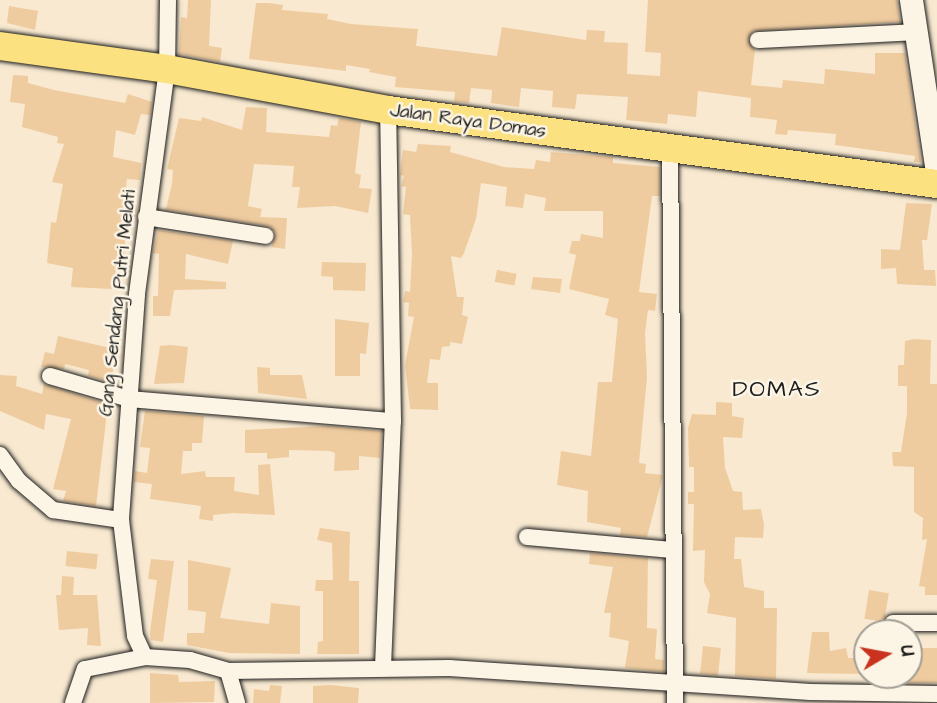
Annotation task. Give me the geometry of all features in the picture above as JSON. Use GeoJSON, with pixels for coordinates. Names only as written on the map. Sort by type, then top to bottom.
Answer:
{"type":"FeatureCollection","features":[{"type":"Feature","properties":{"kind":"highway","name":"Jalan Raya Domas"},"geometry":{"type":"LineString","coordinates":[[0,46],[167,69],[388,110],[937,184]]}},
{"type":"Feature","properties":{"kind":"main road"},"geometry":{"type":"LineString","coordinates":[[911,0],[937,171]]}},
{"type":"Feature","properties":{"kind":"street","name":"Gang Sendang Putri Melati"},"geometry":{"type":"LineString","coordinates":[[145,657],[135,636],[121,520],[146,217],[167,69],[168,0]]}},
{"type":"Feature","properties":{"kind":"street"},"geometry":{"type":"LineString","coordinates":[[758,40],[915,32]]}},
{"type":"Feature","properties":{"kind":"street"},"geometry":{"type":"LineString","coordinates":[[383,667],[393,421],[388,110]]}},
{"type":"Feature","properties":{"kind":"street"},"geometry":{"type":"LineString","coordinates":[[670,147],[675,703]]}},
{"type":"Feature","properties":{"kind":"street"},"geometry":{"type":"LineString","coordinates":[[146,217],[266,236]]}},
{"type":"Feature","properties":{"kind":"street"},"geometry":{"type":"LineString","coordinates":[[50,376],[129,399],[393,421]]}},
{"type":"Feature","properties":{"kind":"street"},"geometry":{"type":"LineString","coordinates":[[0,455],[19,481],[53,510],[121,520]]}},
{"type":"Feature","properties":{"kind":"street"},"geometry":{"type":"LineString","coordinates":[[527,537],[673,550]]}},
{"type":"Feature","properties":{"kind":"street"},"geometry":{"type":"LineString","coordinates":[[73,703],[85,668],[145,657],[190,660],[228,670],[383,667],[891,696],[937,694]]}},
{"type":"Feature","properties":{"kind":"street"},"geometry":{"type":"LineString","coordinates":[[228,670],[237,703]]}},
{"type":"Feature","properties":{"kind":"building"},"geometry":{"type":"Polygon","coordinates":[[[188,0],[211,0],[209,46],[222,48],[220,62],[179,54],[181,17],[187,18],[188,0]]]}},
{"type":"Feature","properties":{"kind":"building"},"geometry":{"type":"Polygon","coordinates":[[[648,0],[897,0],[900,22],[753,31],[748,40],[755,50],[751,85],[782,88],[783,80],[824,84],[825,69],[875,74],[875,53],[905,53],[921,162],[914,162],[915,156],[835,145],[836,134],[788,130],[787,135],[775,134],[777,120],[750,117],[751,98],[698,91],[696,117],[668,114],[667,124],[626,120],[628,97],[577,94],[575,109],[552,107],[553,91],[521,88],[519,107],[491,103],[492,90],[471,88],[469,103],[454,102],[455,92],[395,87],[396,77],[369,72],[370,69],[346,65],[346,71],[249,59],[256,3],[269,3],[283,5],[282,10],[328,14],[327,19],[351,24],[418,29],[416,46],[497,56],[502,27],[586,40],[587,30],[605,31],[604,42],[628,43],[627,74],[660,76],[661,53],[645,52],[648,0]]]}},
{"type":"Feature","properties":{"kind":"building"},"geometry":{"type":"Polygon","coordinates":[[[9,6],[38,11],[35,30],[7,23],[9,6]]]}},
{"type":"Feature","properties":{"kind":"building"},"geometry":{"type":"Polygon","coordinates":[[[13,75],[28,76],[28,83],[54,90],[125,103],[128,94],[152,102],[150,115],[141,114],[135,135],[116,130],[113,157],[141,163],[140,180],[127,179],[124,202],[137,207],[134,222],[126,221],[124,263],[119,263],[112,289],[71,287],[73,268],[47,263],[51,222],[56,223],[63,184],[52,182],[64,144],[57,143],[58,137],[22,127],[25,104],[10,102],[13,75]]]}},
{"type":"Feature","properties":{"kind":"building"},"geometry":{"type":"Polygon","coordinates":[[[246,107],[267,108],[266,132],[329,137],[331,125],[337,126],[339,118],[361,122],[355,173],[361,175],[359,188],[372,189],[368,213],[335,206],[297,208],[300,187],[292,187],[294,166],[254,164],[248,206],[262,209],[260,217],[287,218],[285,249],[271,247],[276,233],[268,226],[162,209],[166,209],[172,184],[173,170],[167,169],[179,118],[201,121],[202,117],[242,130],[246,107]]]}},
{"type":"Feature","properties":{"kind":"building"},"geometry":{"type":"Polygon","coordinates":[[[418,144],[451,146],[450,152],[504,167],[534,169],[536,160],[550,162],[551,152],[613,157],[613,163],[660,167],[660,196],[652,196],[639,292],[657,294],[655,311],[648,310],[645,333],[647,377],[639,463],[646,464],[645,473],[662,475],[662,479],[647,537],[620,535],[621,528],[587,522],[588,491],[557,485],[561,451],[591,456],[598,382],[612,382],[618,319],[605,315],[609,299],[569,289],[576,255],[569,253],[572,241],[580,241],[581,234],[603,238],[603,211],[544,211],[546,198],[525,194],[523,208],[505,206],[507,187],[481,183],[476,219],[464,253],[461,258],[451,256],[457,297],[464,297],[462,315],[468,317],[462,344],[450,342],[450,346],[442,347],[440,360],[430,359],[427,383],[438,383],[438,410],[410,409],[405,365],[414,317],[408,316],[409,303],[403,302],[405,291],[410,292],[412,255],[410,215],[403,214],[406,187],[401,186],[404,176],[400,175],[403,150],[416,152],[418,144]]]}},
{"type":"Feature","properties":{"kind":"building"},"geometry":{"type":"Polygon","coordinates":[[[906,203],[932,204],[927,240],[922,240],[924,270],[935,270],[936,286],[897,284],[896,268],[881,269],[881,249],[900,250],[906,203]]]}},
{"type":"Feature","properties":{"kind":"building"},"geometry":{"type":"Polygon","coordinates":[[[158,230],[233,241],[228,264],[186,254],[185,279],[226,282],[226,289],[174,290],[170,316],[153,316],[153,296],[158,296],[159,254],[153,253],[158,230]]]}},
{"type":"Feature","properties":{"kind":"building"},"geometry":{"type":"Polygon","coordinates":[[[322,262],[366,263],[365,291],[333,290],[333,277],[321,276],[322,262]]]}},
{"type":"Feature","properties":{"kind":"building"},"geometry":{"type":"Polygon","coordinates":[[[497,270],[517,274],[514,286],[495,282],[497,270]]]}},
{"type":"Feature","properties":{"kind":"building"},"geometry":{"type":"Polygon","coordinates":[[[533,277],[562,279],[560,293],[531,289],[533,277]]]}},
{"type":"Feature","properties":{"kind":"building"},"geometry":{"type":"Polygon","coordinates":[[[335,319],[369,323],[366,354],[360,353],[360,376],[335,376],[335,319]]]}},
{"type":"Feature","properties":{"kind":"building"},"geometry":{"type":"Polygon","coordinates":[[[58,336],[119,350],[110,382],[88,376],[89,370],[65,364],[64,369],[41,367],[45,352],[54,354],[58,336]]]}},
{"type":"Feature","properties":{"kind":"building"},"geometry":{"type":"Polygon","coordinates":[[[931,340],[930,384],[937,384],[937,595],[925,595],[925,587],[919,586],[927,539],[922,540],[923,518],[914,512],[914,467],[893,466],[892,452],[901,452],[907,413],[907,386],[898,386],[898,365],[904,365],[905,341],[931,340]]]}},
{"type":"Feature","properties":{"kind":"building"},"geometry":{"type":"Polygon","coordinates":[[[160,346],[188,347],[184,383],[154,384],[160,346]]]}},
{"type":"Feature","properties":{"kind":"building"},"geometry":{"type":"Polygon","coordinates":[[[257,367],[270,368],[270,375],[302,375],[307,399],[258,393],[257,367]]]}},
{"type":"Feature","properties":{"kind":"building"},"geometry":{"type":"Polygon","coordinates":[[[0,375],[17,376],[16,386],[42,394],[44,384],[108,404],[96,506],[63,501],[66,491],[53,489],[71,419],[46,414],[44,430],[0,411],[0,375]]]}},
{"type":"Feature","properties":{"kind":"building"},"geometry":{"type":"Polygon","coordinates":[[[716,402],[732,403],[732,416],[744,418],[742,438],[723,437],[725,468],[733,491],[742,492],[743,510],[761,509],[764,525],[763,538],[735,537],[734,559],[741,559],[744,587],[764,591],[764,608],[777,608],[776,679],[735,676],[736,618],[707,613],[710,594],[704,582],[705,550],[693,551],[694,504],[688,504],[688,492],[694,492],[694,467],[689,467],[688,428],[692,414],[716,415],[716,402]]]}},
{"type":"Feature","properties":{"kind":"building"},"geometry":{"type":"Polygon","coordinates":[[[145,411],[204,416],[202,443],[192,443],[192,451],[183,451],[181,474],[205,471],[206,477],[235,477],[234,491],[259,495],[258,465],[270,464],[275,515],[233,513],[213,515],[213,521],[199,519],[201,506],[150,499],[152,484],[134,482],[135,471],[147,473],[150,448],[140,447],[145,411]]]}},
{"type":"Feature","properties":{"kind":"building"},"geometry":{"type":"Polygon","coordinates":[[[327,426],[382,431],[380,458],[359,456],[359,470],[334,471],[335,453],[330,451],[289,450],[289,457],[267,459],[267,453],[245,453],[245,430],[327,426]]]}},
{"type":"Feature","properties":{"kind":"building"},"geometry":{"type":"Polygon","coordinates":[[[320,528],[350,532],[349,581],[359,581],[359,654],[317,654],[318,642],[323,641],[323,591],[315,591],[316,580],[333,580],[332,543],[317,540],[320,528]]]}},
{"type":"Feature","properties":{"kind":"building"},"geometry":{"type":"Polygon","coordinates":[[[67,551],[98,554],[96,569],[65,566],[67,551]]]}},
{"type":"Feature","properties":{"kind":"building"},"geometry":{"type":"Polygon","coordinates":[[[590,553],[648,558],[647,628],[657,629],[655,659],[664,660],[664,672],[625,668],[629,641],[609,637],[611,613],[604,613],[613,567],[589,564],[590,553]]]}},
{"type":"Feature","properties":{"kind":"building"},"geometry":{"type":"Polygon","coordinates":[[[151,559],[174,561],[163,642],[151,640],[157,580],[148,579],[151,559]]]}},
{"type":"Feature","properties":{"kind":"building"},"geometry":{"type":"Polygon","coordinates":[[[188,560],[231,568],[220,618],[269,624],[271,603],[300,606],[300,654],[229,653],[187,645],[187,633],[204,633],[206,612],[188,610],[188,560]]]}},
{"type":"Feature","properties":{"kind":"building"},"geometry":{"type":"Polygon","coordinates":[[[62,576],[74,577],[73,595],[97,595],[101,646],[87,645],[88,628],[59,630],[56,595],[61,595],[62,576]]]}},
{"type":"Feature","properties":{"kind":"building"},"geometry":{"type":"Polygon","coordinates":[[[869,590],[889,593],[885,619],[864,619],[869,590]]]}},
{"type":"Feature","properties":{"kind":"building"},"geometry":{"type":"Polygon","coordinates":[[[812,632],[829,632],[830,651],[846,648],[848,658],[853,658],[853,674],[807,673],[812,632]]]}},
{"type":"Feature","properties":{"kind":"building"},"geometry":{"type":"Polygon","coordinates":[[[703,646],[721,648],[718,676],[700,674],[703,646]]]}},
{"type":"Feature","properties":{"kind":"building"},"geometry":{"type":"Polygon","coordinates":[[[923,648],[937,648],[937,683],[923,683],[923,648]]]}},
{"type":"Feature","properties":{"kind":"building"},"geometry":{"type":"Polygon","coordinates":[[[150,673],[178,675],[179,682],[215,681],[214,702],[150,703],[150,673]]]}},
{"type":"Feature","properties":{"kind":"building"},"geometry":{"type":"Polygon","coordinates":[[[270,685],[282,686],[280,703],[253,703],[254,689],[269,691],[270,685]]]}},
{"type":"Feature","properties":{"kind":"building"},"geometry":{"type":"Polygon","coordinates":[[[313,686],[359,688],[358,703],[313,703],[313,686]]]}},
{"type":"Feature","properties":{"kind":"district","name":"DOMAS"},"geometry":{"type":"Point","coordinates":[777,389]}}]}
